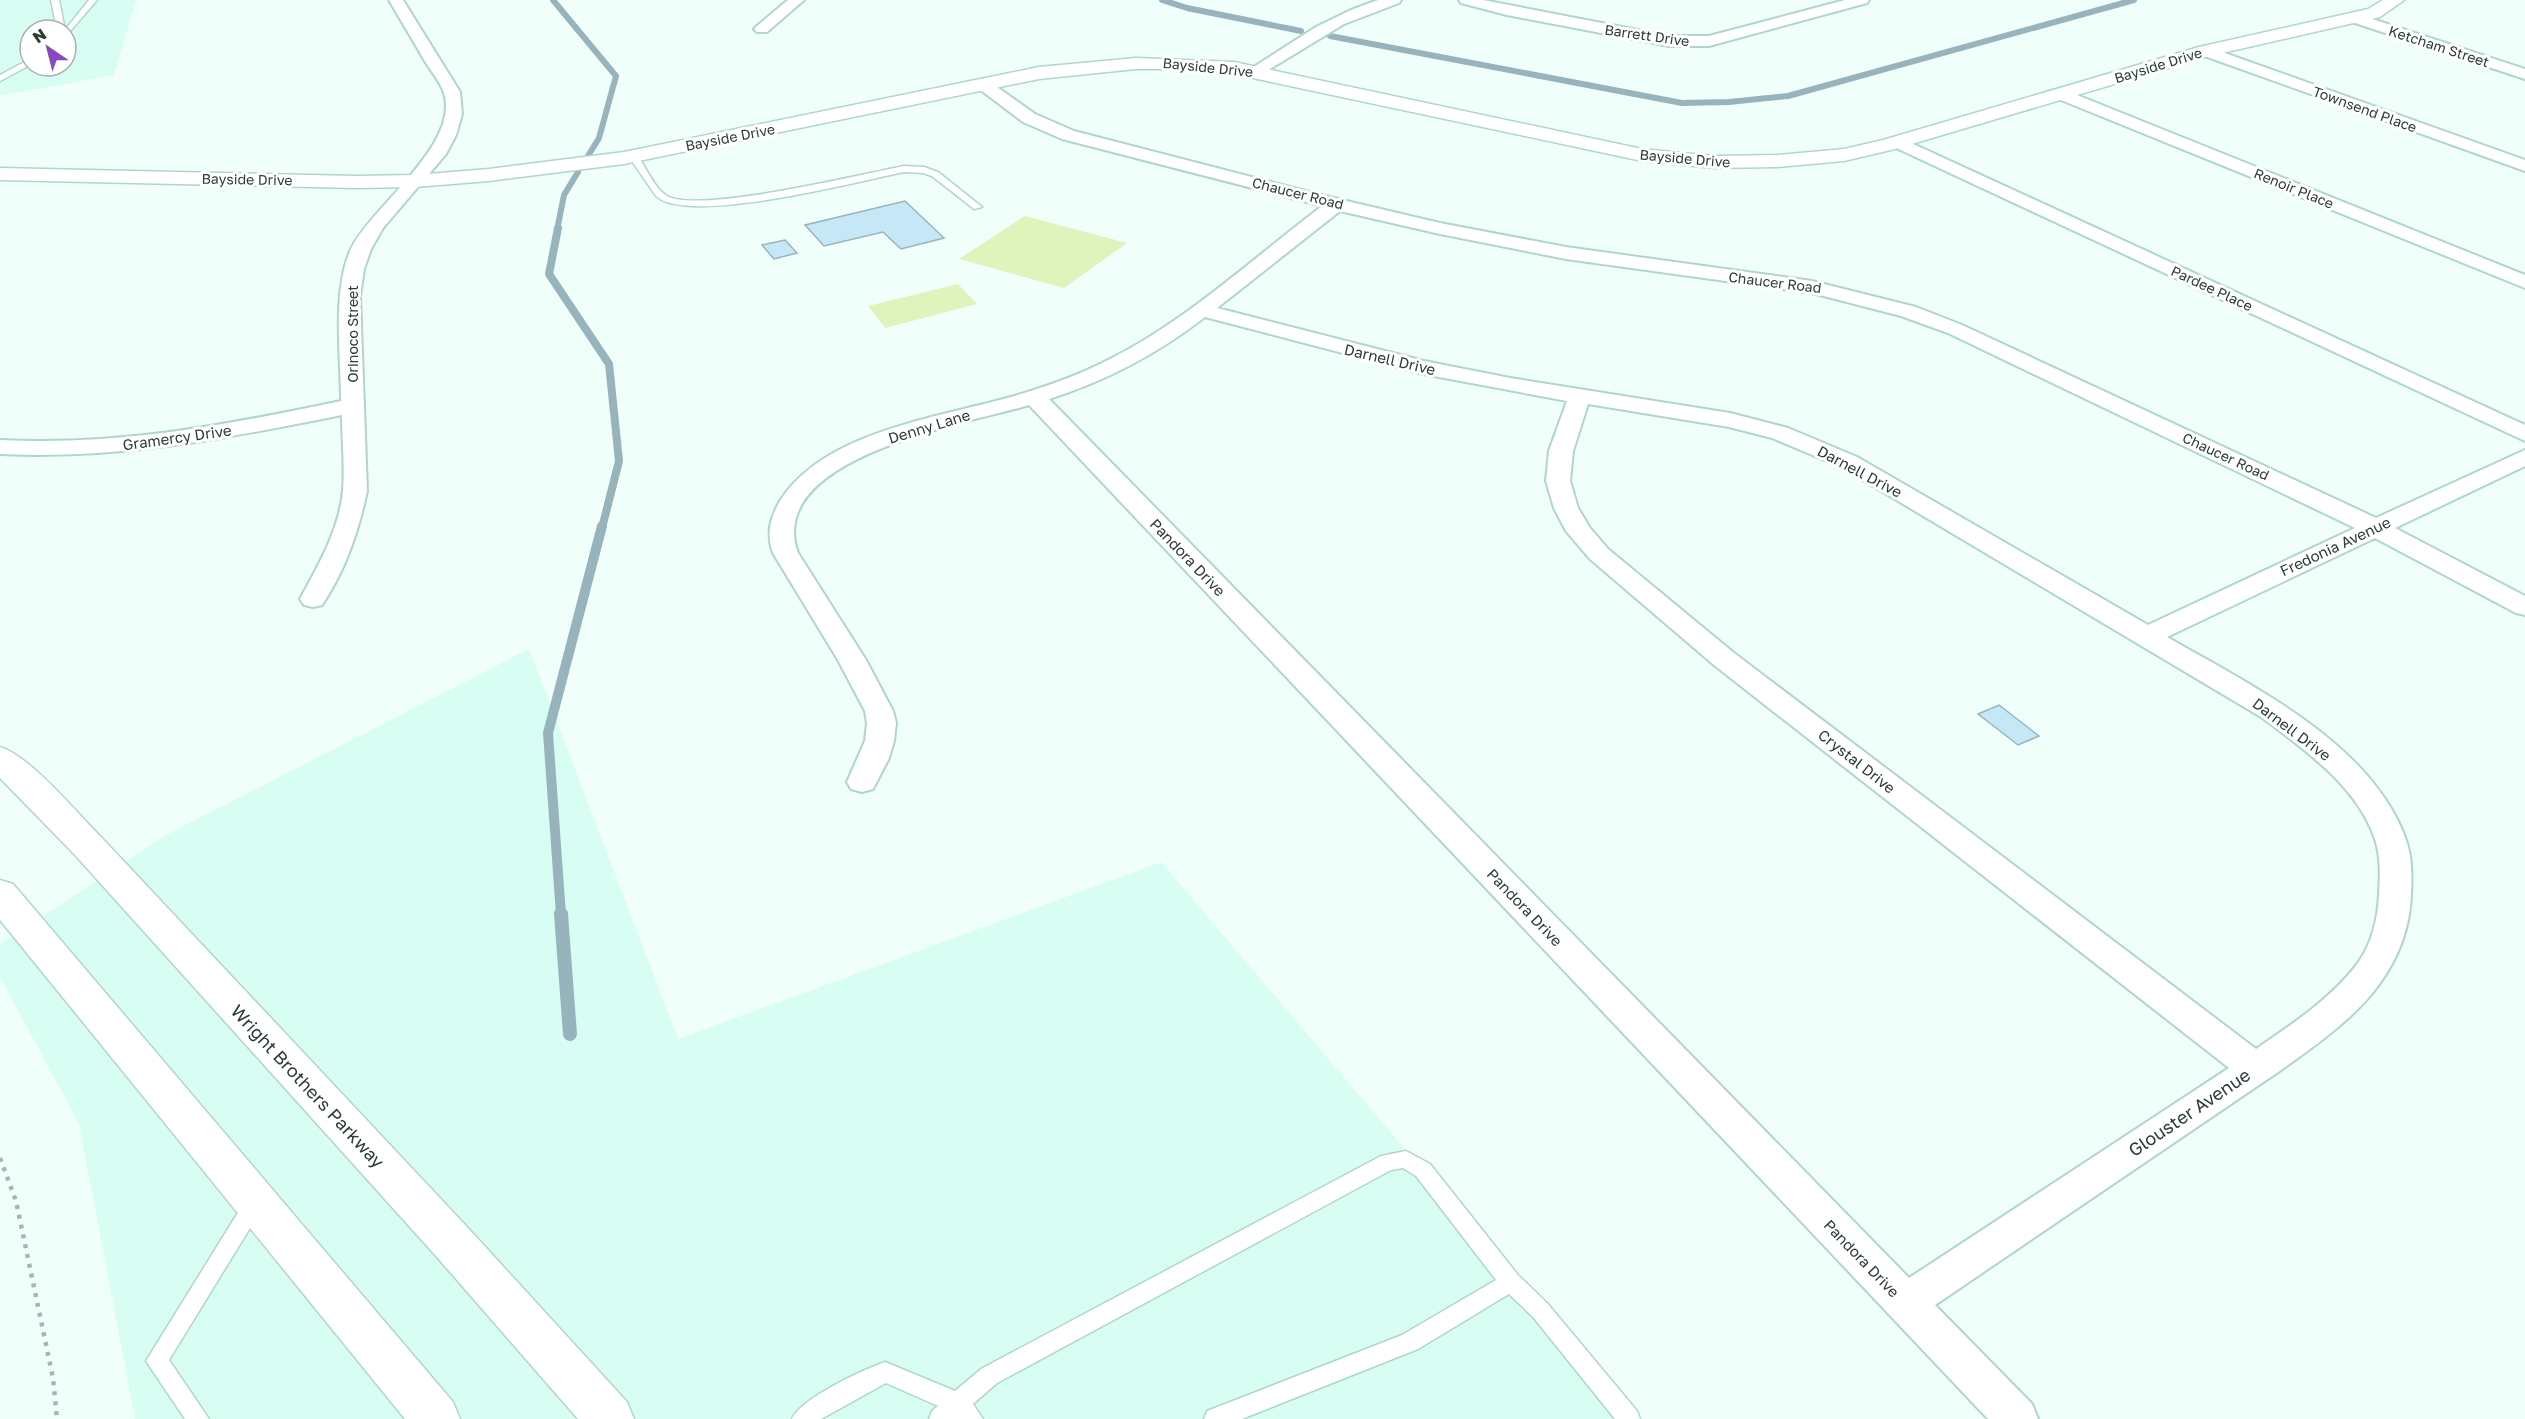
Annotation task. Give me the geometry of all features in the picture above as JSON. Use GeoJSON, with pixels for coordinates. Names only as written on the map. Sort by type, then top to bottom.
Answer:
{"type":"FeatureCollection","features":[{"type":"Feature","properties":{"kind":"street","name":"Orinoco Street"},"geometry":{"type":"LineString","coordinates":[[313,599],[339,549],[351,517],[355,491],[350,296],[354,266],[364,243],[379,221],[415,181],[448,136],[453,121],[455,106],[452,92],[396,0]]}},
{"type":"Feature","properties":{"kind":"street"},"geometry":{"type":"LineString","coordinates":[[762,29],[797,0]]}},
{"type":"Feature","properties":{"kind":"street"},"geometry":{"type":"LineString","coordinates":[[1254,72],[1336,21],[1371,6],[1394,0]]}},
{"type":"Feature","properties":{"kind":"street","name":"Barrett Drive"},"geometry":{"type":"LineString","coordinates":[[1466,0],[1507,11],[1682,42],[1709,41],[1862,0]]}},
{"type":"Feature","properties":{"kind":"street","name":"Bayside Drive"},"geometry":{"type":"LineString","coordinates":[[0,174],[356,182],[415,181],[564,167],[634,157],[1085,66],[1140,61],[1204,64],[1254,72],[1608,149],[1677,159],[1741,162],[1811,159],[1844,155],[1898,142],[2205,51],[2374,13],[2395,0]]}},
{"type":"Feature","properties":{"kind":"street","name":"Ketcham Street"},"geometry":{"type":"LineString","coordinates":[[2354,18],[2525,74]]}},
{"type":"Feature","properties":{"kind":"street","name":"Townsend Place"},"geometry":{"type":"LineString","coordinates":[[2205,51],[2525,166]]}},
{"type":"Feature","properties":{"kind":"street","name":"Chaucer Road"},"geometry":{"type":"LineString","coordinates":[[984,85],[1029,118],[1068,135],[1438,228],[1566,254],[1833,290],[1895,305],[1955,329],[2374,527],[2525,607]]}},
{"type":"Feature","properties":{"kind":"street","name":"Renoir Place"},"geometry":{"type":"LineString","coordinates":[[2062,94],[2525,282]]}},
{"type":"Feature","properties":{"kind":"street","name":"Pardee Place"},"geometry":{"type":"LineString","coordinates":[[1898,142],[2525,434]]}},
{"type":"Feature","properties":{"kind":"street","name":"Denny Lane"},"geometry":{"type":"LineString","coordinates":[[862,782],[874,761],[881,737],[880,715],[852,657],[817,607],[786,556],[782,544],[782,528],[787,511],[803,487],[838,459],[869,445],[1033,396],[1117,365],[1149,347],[1202,310],[1338,203]]}},
{"type":"Feature","properties":{"kind":"street","name":"Darnell Drive"},"geometry":{"type":"LineString","coordinates":[[1202,310],[1423,367],[1579,397],[1730,420],[1780,434],[1849,462],[2271,710],[2339,765],[2364,793],[2388,832],[2396,865]]}},
{"type":"Feature","properties":{"kind":"street","name":"Pandora Drive"},"geometry":{"type":"LineString","coordinates":[[1033,396],[2017,1419]]}},
{"type":"Feature","properties":{"kind":"street","name":"Crystal Drive"},"geometry":{"type":"LineString","coordinates":[[1579,397],[1561,451],[1558,481],[1566,508],[1599,555],[1724,659],[2255,1068]]}},
{"type":"Feature","properties":{"kind":"street","name":"Gramercy Drive"},"geometry":{"type":"LineString","coordinates":[[0,447],[80,450],[157,442],[216,433],[352,406]]}},
{"type":"Feature","properties":{"kind":"street","name":"Fredonia Avenue"},"geometry":{"type":"LineString","coordinates":[[2145,637],[2525,457]]}},
{"type":"Feature","properties":{"kind":"street","name":"Wright Brothers Parkway"},"geometry":{"type":"LineString","coordinates":[[0,759],[31,787],[88,846],[452,1242],[610,1419]]}},
{"type":"Feature","properties":{"kind":"street","name":"Glouster Avenue"},"geometry":{"type":"LineString","coordinates":[[1906,1303],[2000,1237],[2255,1068],[2314,1026],[2362,981],[2383,949],[2394,913],[2396,865]]}},
{"type":"Feature","properties":{"kind":"street"},"geometry":{"type":"LineString","coordinates":[[0,894],[436,1419]]}},
{"type":"Feature","properties":{"kind":"lane"},"geometry":{"type":"LineString","coordinates":[[55,0],[59,18]]}},
{"type":"Feature","properties":{"kind":"lane"},"geometry":{"type":"LineString","coordinates":[[78,19],[93,0]]}},
{"type":"Feature","properties":{"kind":"lane"},"geometry":{"type":"LineString","coordinates":[[0,78],[18,68]]}},
{"type":"Feature","properties":{"kind":"lane"},"geometry":{"type":"LineString","coordinates":[[634,157],[664,198],[678,203],[754,200],[904,169],[924,170],[935,174],[977,207]]}},
{"type":"Feature","properties":{"kind":"lane"},"geometry":{"type":"LineString","coordinates":[[940,1419],[965,1411],[989,1376],[1388,1162],[1406,1159],[1423,1170],[1511,1282],[1540,1310],[1629,1419]]}},
{"type":"Feature","properties":{"kind":"lane"},"geometry":{"type":"LineString","coordinates":[[198,1419],[157,1360],[255,1201]]}},
{"type":"Feature","properties":{"kind":"lane"},"geometry":{"type":"LineString","coordinates":[[1215,1419],[1410,1342],[1511,1282]]}},
{"type":"Feature","properties":{"kind":"lane"},"geometry":{"type":"LineString","coordinates":[[803,1419],[821,1406],[885,1372],[965,1411]]}},
{"type":"Feature","properties":{"kind":"path"},"geometry":{"type":"LineString","coordinates":[[0,1158],[16,1201],[53,1378],[57,1419]]}},
{"type":"Feature","properties":{"kind":"shaded area"},"geometry":{"type":"Polygon","coordinates":[[[0,0],[136,0],[114,75],[0,96],[0,0]]]}},
{"type":"Feature","properties":{"kind":"shaded area"},"geometry":{"type":"Polygon","coordinates":[[[529,649],[678,1039],[1161,862],[1634,1419],[135,1419],[79,1124],[0,977],[0,944],[166,835],[529,649]]]}},
{"type":"Feature","properties":{"kind":"green space"},"geometry":{"type":"Polygon","coordinates":[[[1025,216],[1127,243],[1064,288],[959,259],[1025,216]]]}},
{"type":"Feature","properties":{"kind":"green space"},"geometry":{"type":"Polygon","coordinates":[[[958,284],[977,304],[885,328],[868,306],[958,284]]]}},
{"type":"Feature","properties":{"kind":"water"},"geometry":{"type":"Polygon","coordinates":[[[905,201],[944,238],[901,249],[883,232],[824,246],[805,225],[905,201]]]}},
{"type":"Feature","properties":{"kind":"water"},"geometry":{"type":"Polygon","coordinates":[[[785,240],[797,253],[774,259],[762,245],[785,240]]]}},
{"type":"Feature","properties":{"kind":"water"},"geometry":{"type":"Polygon","coordinates":[[[1999,705],[2039,736],[2018,745],[1978,714],[1999,705]]]}},
{"type":"Feature","properties":{"kind":"waterway"},"geometry":{"type":"LineString","coordinates":[[553,0],[616,76],[599,138],[588,156]]}},
{"type":"Feature","properties":{"kind":"waterway"},"geometry":{"type":"LineString","coordinates":[[1162,0],[1187,8],[1301,31]]}},
{"type":"Feature","properties":{"kind":"waterway"},"geometry":{"type":"LineString","coordinates":[[1330,36],[1682,103],[1729,102],[1788,96],[2134,0]]}},
{"type":"Feature","properties":{"kind":"waterway"},"geometry":{"type":"LineString","coordinates":[[557,230],[564,195],[578,172]]}},
{"type":"Feature","properties":{"kind":"waterway"},"geometry":{"type":"LineString","coordinates":[[558,228],[549,274],[609,364],[619,461],[602,528]]}},
{"type":"Feature","properties":{"kind":"waterway"},"geometry":{"type":"LineString","coordinates":[[561,915],[548,733],[602,526]]}},
{"type":"Feature","properties":{"kind":"waterway"},"geometry":{"type":"LineString","coordinates":[[561,914],[570,1034]]}}]}
